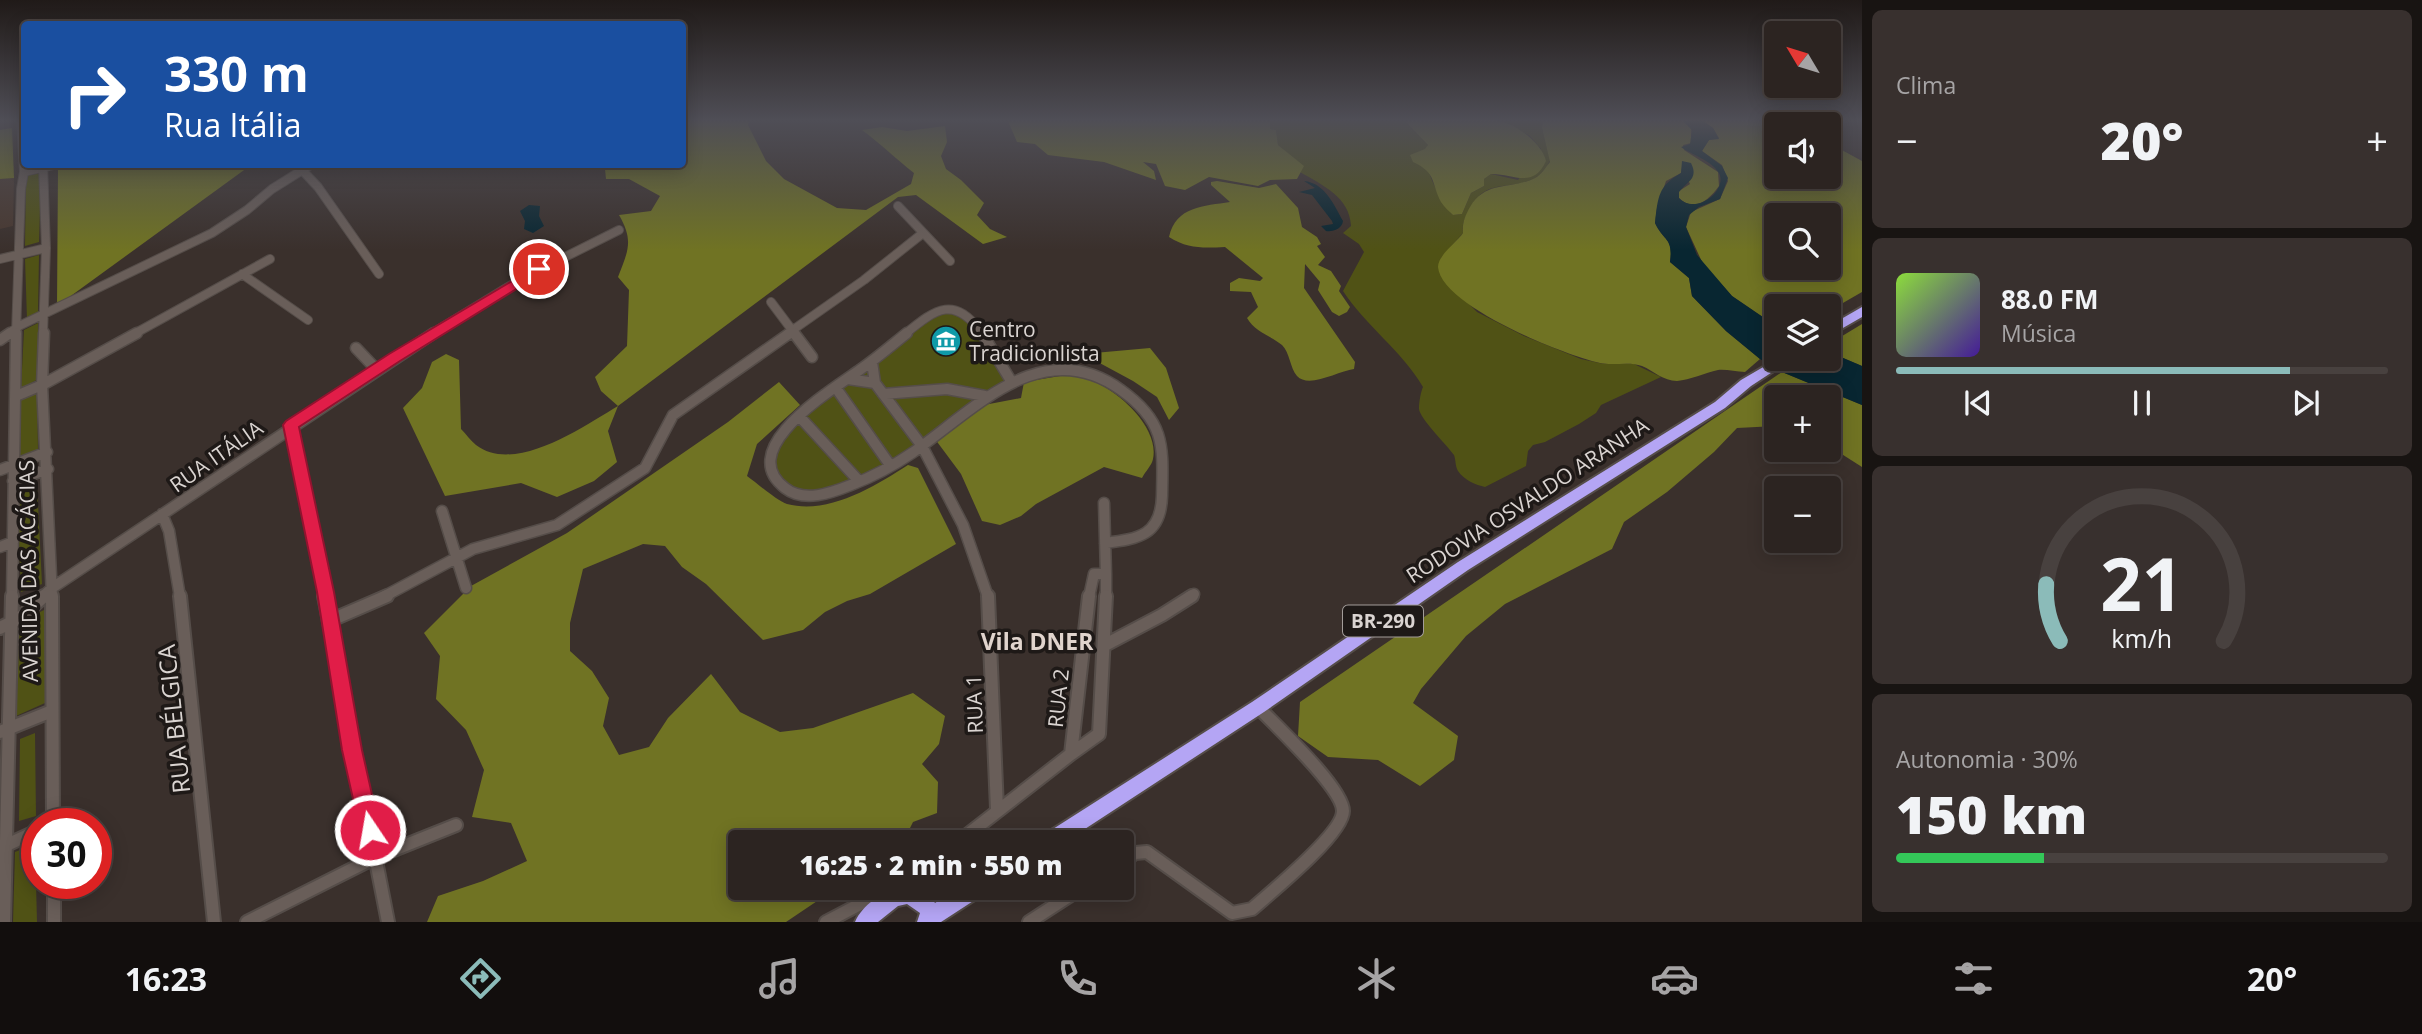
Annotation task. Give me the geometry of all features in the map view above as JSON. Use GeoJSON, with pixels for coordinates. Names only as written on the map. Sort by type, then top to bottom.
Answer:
{"type":"FeatureCollection","features":[{"type":"Feature","properties":{"kind":"highway"},"geometry":{"type":"LineString","coordinates":[[1841,325],[1862,311]]}},
{"type":"Feature","properties":{"kind":"highway","name":"RODOVIA OSVALDO ARANHA"},"geometry":{"type":"LineString","coordinates":[[1067,830],[1258,707],[1463,566],[1726,401],[1746,383],[1766,371]]}},
{"type":"Feature","properties":{"kind":"highway"},"geometry":{"type":"LineString","coordinates":[[865,922],[876,909],[889,900]]}},
{"type":"Feature","properties":{"kind":"highway"},"geometry":{"type":"LineString","coordinates":[[921,900],[926,904],[928,920],[958,900]]}},
{"type":"Feature","properties":{"kind":"street","name":"AVENIDA DAS ACÁCIAS"},"geometry":{"type":"LineString","coordinates":[[4,922],[6,626],[13,542],[12,466],[24,168]]}},
{"type":"Feature","properties":{"kind":"street"},"geometry":{"type":"LineString","coordinates":[[24,172],[37,168]]}},
{"type":"Feature","properties":{"kind":"street","name":"AVENIDA DAS ACÁCIAS"},"geometry":{"type":"LineString","coordinates":[[43,168],[46,248],[39,318],[52,588],[53,808]]}},
{"type":"Feature","properties":{"kind":"street"},"geometry":{"type":"LineString","coordinates":[[0,340],[19,326],[212,233],[305,168]]}},
{"type":"Feature","properties":{"kind":"street"},"geometry":{"type":"LineString","coordinates":[[302,170],[318,187],[379,274]]}},
{"type":"Feature","properties":{"kind":"street"},"geometry":{"type":"LineString","coordinates":[[898,205],[950,261]]}},
{"type":"Feature","properties":{"kind":"street","name":"RUA ITÁLIA"},"geometry":{"type":"LineString","coordinates":[[6,626],[33,607],[52,588],[376,369],[523,278],[620,230]]}},
{"type":"Feature","properties":{"kind":"street"},"geometry":{"type":"LineString","coordinates":[[329,621],[386,596],[456,557],[497,541],[557,525],[645,468],[673,415],[864,280],[923,233]]}},
{"type":"Feature","properties":{"kind":"street"},"geometry":{"type":"LineString","coordinates":[[0,259],[46,248]]}},
{"type":"Feature","properties":{"kind":"street"},"geometry":{"type":"LineString","coordinates":[[16,396],[42,385],[270,259]]}},
{"type":"Feature","properties":{"kind":"street"},"geometry":{"type":"LineString","coordinates":[[242,274],[308,320]]}},
{"type":"Feature","properties":{"kind":"street"},"geometry":{"type":"LineString","coordinates":[[771,302],[812,357]]}},
{"type":"Feature","properties":{"kind":"street"},"geometry":{"type":"LineString","coordinates":[[1011,382],[970,318],[959,310],[948,308],[936,311],[799,416],[773,446],[769,466],[778,482],[790,493],[806,497],[839,490],[890,466],[922,446],[949,421],[1011,382],[1045,373],[1085,370],[1100,376],[1130,397],[1159,426],[1163,465],[1162,513],[1153,526],[1139,537],[1105,543]]}},
{"type":"Feature","properties":{"kind":"street"},"geometry":{"type":"LineString","coordinates":[[356,348],[376,369]]}},
{"type":"Feature","properties":{"kind":"street"},"geometry":{"type":"LineString","coordinates":[[848,379],[875,383],[872,362]]}},
{"type":"Feature","properties":{"kind":"street","name":"RUA 1"},"geometry":{"type":"LineString","coordinates":[[875,383],[922,446],[963,526],[988,597],[997,809]]}},
{"type":"Feature","properties":{"kind":"street"},"geometry":{"type":"LineString","coordinates":[[836,388],[890,466]]}},
{"type":"Feature","properties":{"kind":"street"},"geometry":{"type":"LineString","coordinates":[[883,394],[960,389],[985,396]]}},
{"type":"Feature","properties":{"kind":"street"},"geometry":{"type":"LineString","coordinates":[[799,416],[858,480]]}},
{"type":"Feature","properties":{"kind":"street"},"geometry":{"type":"LineString","coordinates":[[291,425],[387,922]]}},
{"type":"Feature","properties":{"kind":"street"},"geometry":{"type":"LineString","coordinates":[[0,470],[47,452]]}},
{"type":"Feature","properties":{"kind":"street"},"geometry":{"type":"LineString","coordinates":[[13,481],[48,469]]}},
{"type":"Feature","properties":{"kind":"street","name":"RUA 2"},"geometry":{"type":"LineString","coordinates":[[972,830],[1098,734],[1105,645],[1104,503]]}},
{"type":"Feature","properties":{"kind":"street"},"geometry":{"type":"LineString","coordinates":[[442,511],[466,589]]}},
{"type":"Feature","properties":{"kind":"street","name":"RUA BÉLGICA"},"geometry":{"type":"LineString","coordinates":[[162,514],[169,531],[181,602],[214,922]]}},
{"type":"Feature","properties":{"kind":"street"},"geometry":{"type":"LineString","coordinates":[[0,547],[13,542]]}},
{"type":"Feature","properties":{"kind":"street","name":"RUA 2"},"geometry":{"type":"LineString","coordinates":[[1072,754],[1091,581],[1094,575],[1105,574]]}},
{"type":"Feature","properties":{"kind":"street"},"geometry":{"type":"LineString","coordinates":[[1105,645],[1162,615],[1194,594]]}},
{"type":"Feature","properties":{"kind":"street"},"geometry":{"type":"LineString","coordinates":[[1134,854],[1147,852],[1232,913],[1242,913],[1252,909],[1324,844],[1341,821],[1343,810],[1339,798],[1328,781],[1258,707]]}},
{"type":"Feature","properties":{"kind":"street"},"geometry":{"type":"LineString","coordinates":[[4,731],[52,711]]}},
{"type":"Feature","properties":{"kind":"street"},"geometry":{"type":"LineString","coordinates":[[247,922],[376,857],[456,825]]}},
{"type":"Feature","properties":{"kind":"street"},"geometry":{"type":"LineString","coordinates":[[3,847],[21,839]]}},
{"type":"Feature","properties":{"kind":"street"},"geometry":{"type":"LineString","coordinates":[[54,899],[54,922]]}},
{"type":"Feature","properties":{"kind":"street"},"geometry":{"type":"LineString","coordinates":[[826,922],[866,900]]}},
{"type":"Feature","properties":{"kind":"street"},"geometry":{"type":"LineString","coordinates":[[1029,922],[1063,900]]}},
{"type":"Feature","properties":{"kind":"shaded area"},"geometry":{"type":"Polygon","coordinates":[[[0,164],[13,164],[14,178],[0,179],[0,164]]]}},
{"type":"Feature","properties":{"kind":"shaded area"},"geometry":{"type":"Polygon","coordinates":[[[769,164],[784,179],[837,208],[866,210],[911,184],[914,173],[903,164],[944,164],[946,169],[984,203],[977,215],[990,229],[1007,237],[983,244],[916,195],[898,197],[618,406],[601,391],[595,377],[627,346],[629,290],[618,277],[627,253],[628,239],[619,215],[651,211],[660,196],[629,179],[606,179],[606,168],[769,164]]]}},
{"type":"Feature","properties":{"kind":"shaded area"},"geometry":{"type":"Polygon","coordinates":[[[1110,164],[1145,164],[1154,171],[1156,180],[1110,164]]]}},
{"type":"Feature","properties":{"kind":"shaded area"},"geometry":{"type":"Polygon","coordinates":[[[1156,164],[1304,166],[1297,179],[1270,180],[1258,186],[1209,177],[1185,190],[1165,186],[1156,164]]]}},
{"type":"Feature","properties":{"kind":"shaded area"},"geometry":{"type":"Polygon","coordinates":[[[1297,164],[1427,164],[1437,191],[1453,215],[1462,214],[1471,193],[1484,186],[1484,179],[1491,174],[1518,180],[1530,164],[1548,164],[1535,178],[1482,193],[1464,220],[1463,233],[1441,258],[1443,278],[1477,312],[1524,336],[1581,359],[1604,364],[1634,364],[1661,377],[1601,405],[1596,413],[1579,424],[1545,442],[1533,445],[1528,451],[1526,466],[1485,487],[1474,483],[1458,471],[1454,455],[1420,412],[1423,387],[1395,350],[1362,316],[1343,291],[1364,252],[1359,244],[1343,233],[1351,226],[1346,207],[1333,193],[1300,172],[1297,164]]]}},
{"type":"Feature","properties":{"kind":"shaded area"},"geometry":{"type":"Polygon","coordinates":[[[1417,164],[1544,164],[1541,170],[1528,178],[1491,174],[1484,179],[1484,186],[1471,193],[1462,214],[1453,215],[1441,202],[1430,174],[1417,164]]]}},
{"type":"Feature","properties":{"kind":"shaded area"},"geometry":{"type":"Polygon","coordinates":[[[1548,164],[1706,164],[1718,172],[1719,186],[1711,196],[1701,203],[1690,204],[1679,198],[1679,191],[1690,184],[1682,167],[1681,173],[1666,181],[1655,223],[1671,248],[1670,262],[1689,278],[1692,296],[1726,331],[1760,359],[1745,372],[1718,370],[1672,381],[1637,365],[1605,364],[1561,351],[1507,327],[1460,297],[1444,282],[1438,267],[1444,253],[1463,233],[1465,217],[1470,207],[1476,198],[1491,189],[1526,182],[1541,173],[1548,164]]]}},
{"type":"Feature","properties":{"kind":"shaded area"},"geometry":{"type":"Polygon","coordinates":[[[1721,164],[1764,164],[1764,189],[1841,189],[1841,164],[1862,164],[1862,292],[1841,304],[1841,294],[1764,294],[1764,318],[1732,296],[1703,264],[1686,227],[1691,212],[1720,199],[1728,181],[1721,164]]]}},
{"type":"Feature","properties":{"kind":"shaded area"},"geometry":{"type":"Polygon","coordinates":[[[58,168],[247,168],[57,306],[58,168]]]}},
{"type":"Feature","properties":{"kind":"shaded area"},"geometry":{"type":"Polygon","coordinates":[[[41,173],[39,242],[25,246],[26,176],[41,173]]]}},
{"type":"Feature","properties":{"kind":"shaded area"},"geometry":{"type":"Polygon","coordinates":[[[14,178],[13,226],[0,229],[0,179],[14,178]]]}},
{"type":"Feature","properties":{"kind":"shaded area"},"geometry":{"type":"Polygon","coordinates":[[[1211,182],[1259,188],[1276,184],[1298,208],[1302,227],[1317,237],[1321,244],[1317,246],[1325,257],[1318,265],[1331,271],[1341,286],[1339,291],[1350,307],[1339,316],[1332,312],[1318,290],[1320,282],[1305,264],[1304,288],[1355,362],[1354,369],[1316,380],[1302,380],[1293,369],[1282,345],[1259,330],[1247,318],[1258,307],[1251,292],[1230,291],[1230,283],[1239,278],[1260,281],[1263,278],[1225,247],[1189,246],[1169,237],[1178,219],[1185,213],[1192,209],[1230,202],[1211,185],[1211,182]]]}},
{"type":"Feature","properties":{"kind":"shaded area"},"geometry":{"type":"Polygon","coordinates":[[[39,255],[38,313],[27,319],[25,259],[39,255]]]}},
{"type":"Feature","properties":{"kind":"shaded area"},"geometry":{"type":"Polygon","coordinates":[[[949,308],[970,318],[1011,381],[911,451],[852,485],[826,494],[806,497],[778,482],[773,446],[799,416],[919,322],[949,308]]]}},
{"type":"Feature","properties":{"kind":"shaded area"},"geometry":{"type":"Polygon","coordinates":[[[38,323],[38,379],[21,389],[24,330],[38,323]]]}},
{"type":"Feature","properties":{"kind":"shaded area"},"geometry":{"type":"Polygon","coordinates":[[[1862,324],[1862,366],[1841,357],[1841,337],[1862,324]]]}},
{"type":"Feature","properties":{"kind":"shaded area"},"geometry":{"type":"Polygon","coordinates":[[[1150,348],[1166,368],[1179,408],[1169,420],[1157,397],[1083,354],[1150,348]]]}},
{"type":"Feature","properties":{"kind":"shaded area"},"geometry":{"type":"Polygon","coordinates":[[[446,354],[459,360],[461,429],[476,445],[492,453],[529,451],[549,444],[618,406],[608,431],[617,462],[594,481],[557,497],[521,483],[445,496],[403,408],[422,388],[432,362],[446,354]]]}},
{"type":"Feature","properties":{"kind":"shaded area"},"geometry":{"type":"Polygon","coordinates":[[[1782,372],[1814,385],[1764,385],[1764,427],[1737,428],[1714,452],[1667,492],[1624,522],[1612,549],[1505,604],[1466,636],[1421,689],[1413,703],[1458,736],[1454,760],[1420,786],[1378,760],[1328,757],[1298,736],[1300,702],[1782,372]]]}},
{"type":"Feature","properties":{"kind":"shaded area"},"geometry":{"type":"Polygon","coordinates":[[[1072,374],[1112,391],[1139,416],[1151,437],[1153,459],[1150,466],[1142,478],[1104,467],[1036,504],[1021,516],[1000,525],[982,521],[961,474],[935,439],[984,405],[1021,398],[1024,382],[1072,374]]]}},
{"type":"Feature","properties":{"kind":"shaded area"},"geometry":{"type":"Polygon","coordinates":[[[779,382],[800,405],[757,444],[747,476],[787,504],[818,506],[866,490],[908,465],[918,468],[956,544],[870,594],[825,612],[803,630],[763,640],[706,584],[682,567],[665,546],[643,544],[583,569],[570,623],[570,651],[592,671],[609,698],[603,726],[619,755],[649,747],[668,718],[711,674],[740,712],[780,732],[813,728],[913,693],[945,716],[939,744],[922,764],[938,782],[937,813],[913,822],[909,830],[728,830],[728,900],[819,900],[786,922],[427,922],[438,896],[483,881],[527,861],[511,823],[472,817],[484,770],[466,730],[436,699],[440,656],[424,633],[471,586],[567,533],[728,422],[779,382]]]}},
{"type":"Feature","properties":{"kind":"shaded area"},"geometry":{"type":"Polygon","coordinates":[[[37,391],[38,450],[20,456],[19,397],[37,391]]]}},
{"type":"Feature","properties":{"kind":"shaded area"},"geometry":{"type":"Polygon","coordinates":[[[1841,396],[1862,405],[1862,467],[1841,454],[1841,396]]]}},
{"type":"Feature","properties":{"kind":"shaded area"},"geometry":{"type":"Polygon","coordinates":[[[37,483],[42,584],[21,592],[17,489],[37,483]]]}},
{"type":"Feature","properties":{"kind":"shaded area"},"geometry":{"type":"Polygon","coordinates":[[[46,609],[45,703],[16,716],[20,622],[46,609]]]}},
{"type":"Feature","properties":{"kind":"shaded area"},"geometry":{"type":"Polygon","coordinates":[[[35,733],[36,808],[21,808],[19,821],[20,739],[35,733]]]}},
{"type":"Feature","properties":{"kind":"shaded area"},"geometry":{"type":"Polygon","coordinates":[[[21,850],[21,899],[36,899],[37,922],[13,922],[15,852],[21,850]]]}},
{"type":"Feature","properties":{"kind":"water"},"geometry":{"type":"Polygon","coordinates":[[[1682,164],[1691,164],[1694,173],[1679,192],[1679,198],[1686,203],[1694,204],[1709,199],[1719,187],[1719,173],[1709,164],[1722,166],[1728,178],[1720,199],[1699,207],[1689,215],[1686,227],[1697,255],[1732,296],[1764,318],[1764,361],[1726,331],[1692,296],[1689,278],[1670,262],[1669,244],[1655,223],[1660,193],[1681,173],[1682,164]]]}},
{"type":"Feature","properties":{"kind":"water"},"geometry":{"type":"Polygon","coordinates":[[[1304,181],[1318,186],[1328,196],[1343,221],[1339,228],[1326,231],[1321,226],[1333,224],[1312,195],[1299,192],[1315,188],[1304,181]]]}},
{"type":"Feature","properties":{"kind":"water"},"geometry":{"type":"Polygon","coordinates":[[[529,205],[540,206],[539,216],[544,226],[533,233],[524,229],[525,221],[520,211],[529,205]]]}},
{"type":"Feature","properties":{"kind":"water"},"geometry":{"type":"Polygon","coordinates":[[[1841,357],[1862,366],[1862,405],[1841,396],[1841,385],[1814,385],[1782,372],[1841,371],[1841,357]]]}},
{"type":"Feature","properties":{"kind":"place","name":"Centro Tradicionlista"},"geometry":{"type":"Point","coordinates":[946,341]}},
{"type":"Feature","properties":{"kind":"district","name":"Vila DNER"},"geometry":{"type":"Point","coordinates":[1037,641]}},
{"type":"Feature","properties":{"kind":"route"},"geometry":{"type":"LineString","coordinates":[[370,830],[352,750],[326,592],[291,425],[394,357],[539,269]]}}]}
